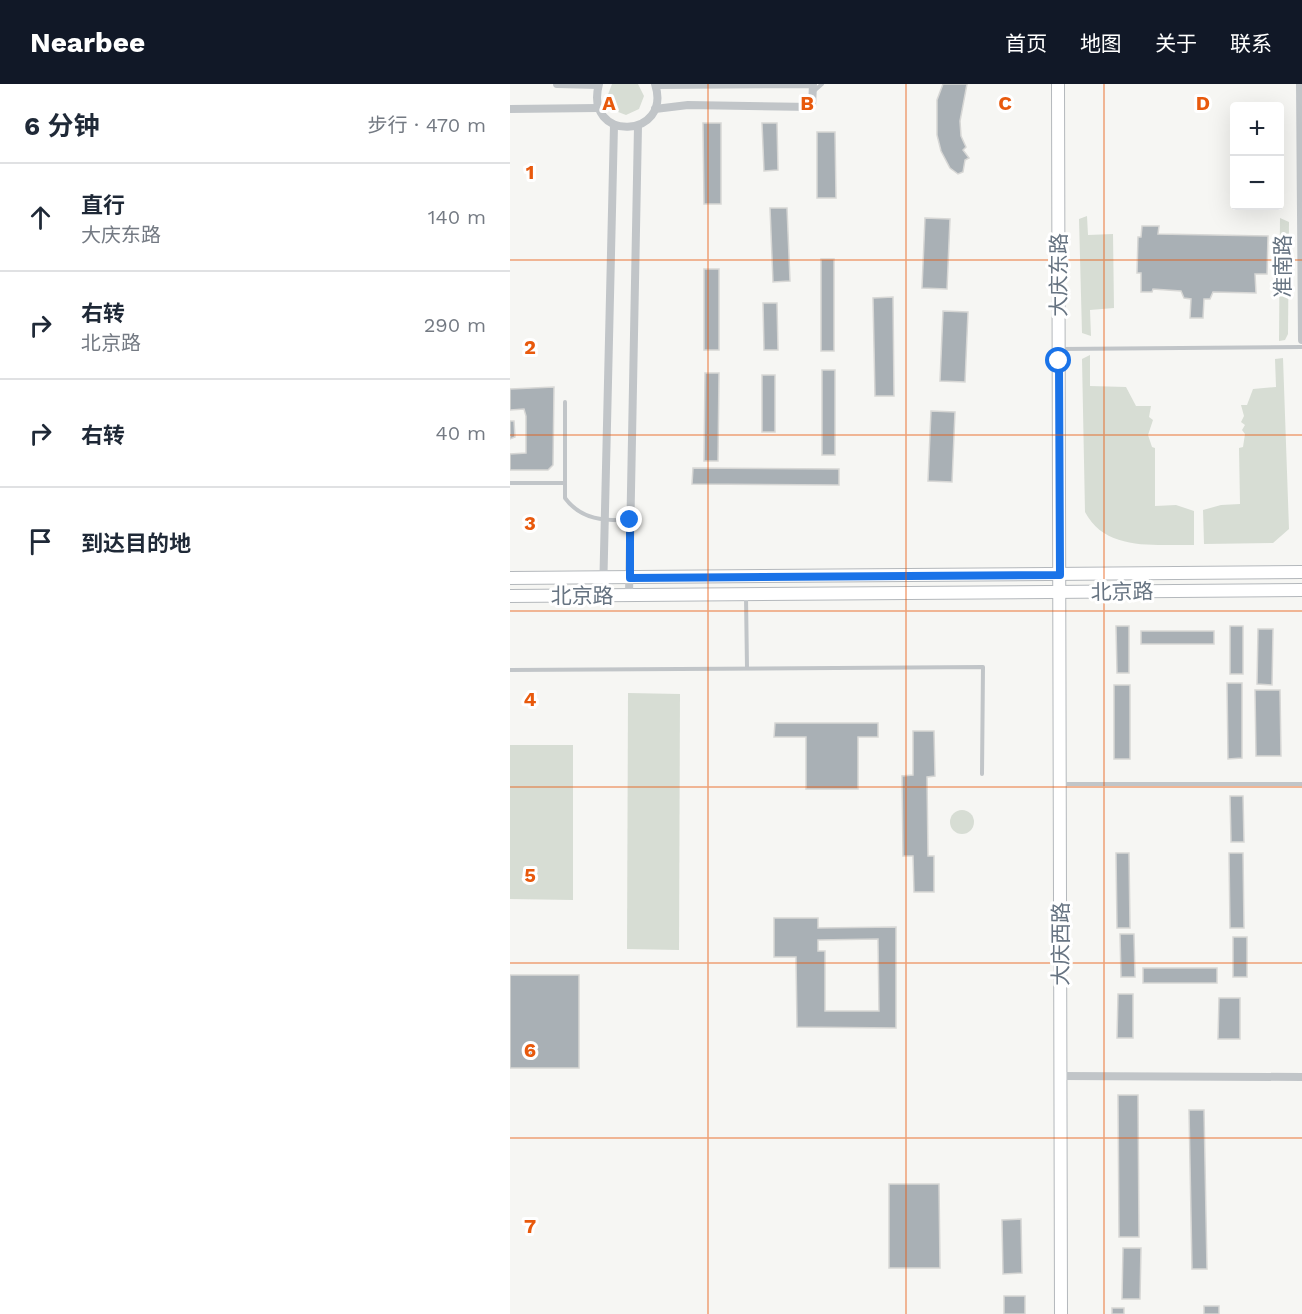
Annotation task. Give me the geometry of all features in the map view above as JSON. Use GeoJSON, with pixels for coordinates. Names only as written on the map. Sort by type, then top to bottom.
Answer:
{"type":"FeatureCollection","features":[{"type":"Feature","properties":{"kind":"main road","name":"大庆东路"},"geometry":{"type":"LineString","coordinates":[[1058,84],[1060,575]]}},
{"type":"Feature","properties":{"kind":"main road","name":"北京路"},"geometry":{"type":"LineString","coordinates":[[510,578],[1302,572]]}},
{"type":"Feature","properties":{"kind":"main road","name":"大庆西路"},"geometry":{"type":"LineString","coordinates":[[1060,575],[1061,1314]]}},
{"type":"Feature","properties":{"kind":"main road","name":"北京路"},"geometry":{"type":"LineString","coordinates":[[510,596],[1302,590]]}},
{"type":"Feature","properties":{"kind":"street"},"geometry":{"type":"LineString","coordinates":[[557,84],[598,84],[596,96],[598,108],[604,119],[615,126],[626,128],[638,126],[648,119],[655,109],[658,97],[655,85],[813,84],[812,107],[688,105],[655,109]]}},
{"type":"Feature","properties":{"kind":"street","name":"准南路"},"geometry":{"type":"LineString","coordinates":[[1300,84],[1302,340]]}},
{"type":"Feature","properties":{"kind":"street"},"geometry":{"type":"LineString","coordinates":[[510,109],[598,108]]}},
{"type":"Feature","properties":{"kind":"street"},"geometry":{"type":"LineString","coordinates":[[603,596],[615,126]]}},
{"type":"Feature","properties":{"kind":"street"},"geometry":{"type":"LineString","coordinates":[[629,596],[638,126]]}},
{"type":"Feature","properties":{"kind":"street"},"geometry":{"type":"LineString","coordinates":[[1061,1076],[1302,1077]]}},
{"type":"Feature","properties":{"kind":"lane"},"geometry":{"type":"LineString","coordinates":[[813,92],[822,84]]}},
{"type":"Feature","properties":{"kind":"lane"},"geometry":{"type":"LineString","coordinates":[[1059,349],[1302,347]]}},
{"type":"Feature","properties":{"kind":"lane"},"geometry":{"type":"LineString","coordinates":[[565,402],[565,498],[574,510],[605,521],[630,520]]}},
{"type":"Feature","properties":{"kind":"lane"},"geometry":{"type":"LineString","coordinates":[[510,483],[564,483]]}},
{"type":"Feature","properties":{"kind":"lane"},"geometry":{"type":"LineString","coordinates":[[746,595],[747,668]]}},
{"type":"Feature","properties":{"kind":"lane"},"geometry":{"type":"LineString","coordinates":[[510,670],[983,667],[982,774]]}},
{"type":"Feature","properties":{"kind":"lane"},"geometry":{"type":"LineString","coordinates":[[1060,784],[1302,784]]}},
{"type":"Feature","properties":{"kind":"shaded area"},"geometry":{"type":"Polygon","coordinates":[[[612,84],[638,84],[644,96],[639,109],[626,115],[613,110],[607,97],[612,84]]]}},
{"type":"Feature","properties":{"kind":"shaded area"},"geometry":{"type":"Polygon","coordinates":[[[1087,216],[1088,235],[1113,234],[1114,308],[1090,310],[1091,336],[1082,333],[1079,219],[1087,216]]]}},
{"type":"Feature","properties":{"kind":"shaded area"},"geometry":{"type":"Polygon","coordinates":[[[1280,218],[1289,222],[1288,334],[1285,340],[1279,341],[1280,218]]]}},
{"type":"Feature","properties":{"kind":"shaded area"},"geometry":{"type":"Polygon","coordinates":[[[1090,355],[1090,386],[1126,387],[1136,406],[1151,406],[1149,417],[1153,420],[1148,435],[1152,447],[1155,448],[1155,506],[1176,505],[1194,511],[1194,545],[1148,545],[1118,540],[1105,534],[1094,525],[1085,512],[1082,359],[1090,355]]]}},
{"type":"Feature","properties":{"kind":"shaded area"},"geometry":{"type":"Polygon","coordinates":[[[1283,358],[1289,529],[1273,543],[1204,544],[1203,510],[1221,505],[1240,504],[1239,448],[1243,447],[1245,434],[1242,430],[1245,425],[1241,422],[1244,416],[1241,405],[1247,405],[1253,389],[1276,387],[1275,359],[1283,358]]]}},
{"type":"Feature","properties":{"kind":"shaded area"},"geometry":{"type":"Polygon","coordinates":[[[628,693],[680,694],[679,950],[627,949],[628,693]]]}},
{"type":"Feature","properties":{"kind":"shaded area"},"geometry":{"type":"Polygon","coordinates":[[[510,745],[573,745],[573,900],[510,899],[510,745]]]}},
{"type":"Feature","properties":{"kind":"shaded area"},"geometry":{"type":"Polygon","coordinates":[[[962,810],[971,813],[974,822],[971,831],[962,834],[953,831],[950,822],[953,813],[962,810]]]}},
{"type":"Feature","properties":{"kind":"building"},"geometry":{"type":"Polygon","coordinates":[[[943,84],[967,84],[960,121],[961,136],[966,147],[963,150],[969,158],[965,160],[963,172],[958,174],[950,168],[941,151],[937,135],[937,100],[943,84]]]}},
{"type":"Feature","properties":{"kind":"building"},"geometry":{"type":"Polygon","coordinates":[[[703,123],[721,123],[721,204],[704,204],[703,123]]]}},
{"type":"Feature","properties":{"kind":"building"},"geometry":{"type":"Polygon","coordinates":[[[762,123],[777,123],[778,170],[764,171],[762,123]]]}},
{"type":"Feature","properties":{"kind":"building"},"geometry":{"type":"Polygon","coordinates":[[[817,132],[835,132],[836,198],[817,198],[817,132]]]}},
{"type":"Feature","properties":{"kind":"building"},"geometry":{"type":"Polygon","coordinates":[[[770,208],[787,208],[790,281],[773,282],[770,208]]]}},
{"type":"Feature","properties":{"kind":"building"},"geometry":{"type":"Polygon","coordinates":[[[925,218],[950,219],[947,289],[922,288],[925,218]]]}},
{"type":"Feature","properties":{"kind":"building"},"geometry":{"type":"Polygon","coordinates":[[[1142,226],[1159,226],[1158,234],[1268,236],[1267,274],[1255,274],[1256,293],[1213,292],[1210,299],[1204,299],[1203,318],[1190,318],[1191,299],[1184,298],[1181,291],[1153,289],[1152,292],[1141,292],[1141,273],[1137,273],[1138,237],[1141,237],[1142,226]]]}},
{"type":"Feature","properties":{"kind":"building"},"geometry":{"type":"Polygon","coordinates":[[[821,259],[834,259],[834,351],[821,351],[821,259]]]}},
{"type":"Feature","properties":{"kind":"building"},"geometry":{"type":"Polygon","coordinates":[[[704,269],[719,269],[719,350],[704,350],[704,269]]]}},
{"type":"Feature","properties":{"kind":"building"},"geometry":{"type":"Polygon","coordinates":[[[893,297],[894,396],[875,396],[873,298],[893,297]]]}},
{"type":"Feature","properties":{"kind":"building"},"geometry":{"type":"Polygon","coordinates":[[[763,303],[777,303],[778,350],[764,350],[763,303]]]}},
{"type":"Feature","properties":{"kind":"building"},"geometry":{"type":"Polygon","coordinates":[[[943,311],[968,312],[965,382],[940,381],[943,311]]]}},
{"type":"Feature","properties":{"kind":"building"},"geometry":{"type":"Polygon","coordinates":[[[822,370],[835,370],[835,455],[822,455],[822,370]]]}},
{"type":"Feature","properties":{"kind":"building"},"geometry":{"type":"Polygon","coordinates":[[[705,373],[719,373],[718,461],[704,461],[705,373]]]}},
{"type":"Feature","properties":{"kind":"building"},"geometry":{"type":"Polygon","coordinates":[[[762,375],[775,375],[775,432],[762,432],[762,375]]]}},
{"type":"Feature","properties":{"kind":"building"},"geometry":{"type":"Polygon","coordinates":[[[554,387],[553,465],[548,470],[510,470],[510,454],[526,453],[526,416],[524,409],[510,410],[510,389],[554,387]]]}},
{"type":"Feature","properties":{"kind":"building"},"geometry":{"type":"Polygon","coordinates":[[[931,411],[955,412],[952,482],[928,481],[931,411]]]}},
{"type":"Feature","properties":{"kind":"building"},"geometry":{"type":"Polygon","coordinates":[[[510,421],[514,421],[515,437],[510,439],[510,421]]]}},
{"type":"Feature","properties":{"kind":"building"},"geometry":{"type":"Polygon","coordinates":[[[693,468],[839,469],[839,485],[692,484],[693,468]]]}},
{"type":"Feature","properties":{"kind":"building"},"geometry":{"type":"Polygon","coordinates":[[[1116,626],[1129,626],[1129,673],[1117,673],[1116,626]]]}},
{"type":"Feature","properties":{"kind":"building"},"geometry":{"type":"Polygon","coordinates":[[[1230,626],[1243,626],[1243,674],[1230,674],[1230,626]]]}},
{"type":"Feature","properties":{"kind":"building"},"geometry":{"type":"Polygon","coordinates":[[[1258,629],[1273,629],[1272,685],[1257,684],[1258,629]]]}},
{"type":"Feature","properties":{"kind":"building"},"geometry":{"type":"Polygon","coordinates":[[[1141,631],[1214,631],[1214,644],[1141,644],[1141,631]]]}},
{"type":"Feature","properties":{"kind":"building"},"geometry":{"type":"Polygon","coordinates":[[[1227,683],[1242,683],[1242,758],[1228,759],[1227,683]]]}},
{"type":"Feature","properties":{"kind":"building"},"geometry":{"type":"Polygon","coordinates":[[[1114,685],[1130,685],[1130,759],[1114,759],[1114,685]]]}},
{"type":"Feature","properties":{"kind":"building"},"geometry":{"type":"Polygon","coordinates":[[[1255,690],[1280,690],[1281,756],[1256,756],[1255,690]]]}},
{"type":"Feature","properties":{"kind":"building"},"geometry":{"type":"Polygon","coordinates":[[[775,723],[878,723],[878,737],[858,737],[858,789],[806,789],[806,737],[774,737],[775,723]]]}},
{"type":"Feature","properties":{"kind":"building"},"geometry":{"type":"Polygon","coordinates":[[[913,731],[934,731],[935,776],[927,777],[928,856],[934,856],[934,892],[914,892],[913,856],[903,856],[902,776],[913,775],[913,731]]]}},
{"type":"Feature","properties":{"kind":"building"},"geometry":{"type":"Polygon","coordinates":[[[1230,796],[1243,796],[1244,842],[1231,842],[1230,796]]]}},
{"type":"Feature","properties":{"kind":"building"},"geometry":{"type":"Polygon","coordinates":[[[1116,853],[1129,853],[1130,928],[1117,928],[1116,853]]]}},
{"type":"Feature","properties":{"kind":"building"},"geometry":{"type":"Polygon","coordinates":[[[1229,853],[1243,853],[1244,928],[1230,928],[1229,853]]]}},
{"type":"Feature","properties":{"kind":"building"},"geometry":{"type":"Polygon","coordinates":[[[774,918],[818,918],[818,928],[896,927],[896,1028],[797,1027],[796,957],[774,957],[774,918]],[[878,939],[818,940],[818,951],[825,951],[825,1011],[879,1011],[878,939]]]}},
{"type":"Feature","properties":{"kind":"building"},"geometry":{"type":"Polygon","coordinates":[[[1120,934],[1134,934],[1135,977],[1121,977],[1120,934]]]}},
{"type":"Feature","properties":{"kind":"building"},"geometry":{"type":"Polygon","coordinates":[[[1233,937],[1247,937],[1247,977],[1233,977],[1233,937]]]}},
{"type":"Feature","properties":{"kind":"building"},"geometry":{"type":"Polygon","coordinates":[[[1143,968],[1217,968],[1217,983],[1143,983],[1143,968]]]}},
{"type":"Feature","properties":{"kind":"building"},"geometry":{"type":"Polygon","coordinates":[[[510,975],[579,975],[579,1068],[510,1068],[510,975]]]}},
{"type":"Feature","properties":{"kind":"building"},"geometry":{"type":"Polygon","coordinates":[[[1118,994],[1133,994],[1133,1038],[1117,1038],[1118,994]]]}},
{"type":"Feature","properties":{"kind":"building"},"geometry":{"type":"Polygon","coordinates":[[[1219,998],[1240,998],[1240,1039],[1218,1039],[1219,998]]]}},
{"type":"Feature","properties":{"kind":"building"},"geometry":{"type":"Polygon","coordinates":[[[1118,1095],[1138,1095],[1139,1237],[1119,1237],[1118,1095]]]}},
{"type":"Feature","properties":{"kind":"building"},"geometry":{"type":"Polygon","coordinates":[[[1189,1110],[1204,1110],[1207,1269],[1192,1269],[1189,1110]]]}},
{"type":"Feature","properties":{"kind":"building"},"geometry":{"type":"Polygon","coordinates":[[[889,1184],[939,1184],[940,1268],[889,1268],[889,1184]]]}},
{"type":"Feature","properties":{"kind":"building"},"geometry":{"type":"Polygon","coordinates":[[[1021,1219],[1022,1273],[1003,1274],[1002,1220],[1021,1219]]]}},
{"type":"Feature","properties":{"kind":"building"},"geometry":{"type":"Polygon","coordinates":[[[1123,1248],[1141,1248],[1140,1299],[1122,1299],[1123,1248]]]}},
{"type":"Feature","properties":{"kind":"building"},"geometry":{"type":"Polygon","coordinates":[[[1004,1296],[1025,1296],[1025,1314],[1004,1314],[1004,1296]]]}},
{"type":"Feature","properties":{"kind":"building"},"geometry":{"type":"Polygon","coordinates":[[[1204,1306],[1219,1306],[1219,1314],[1204,1314],[1204,1306]]]}},
{"type":"Feature","properties":{"kind":"building"},"geometry":{"type":"Polygon","coordinates":[[[1112,1308],[1124,1308],[1124,1314],[1112,1314],[1112,1308]]]}},
{"type":"Feature","properties":{"kind":"route"},"geometry":{"type":"LineString","coordinates":[[630,520],[630,578],[1060,575],[1059,361]]}}]}
